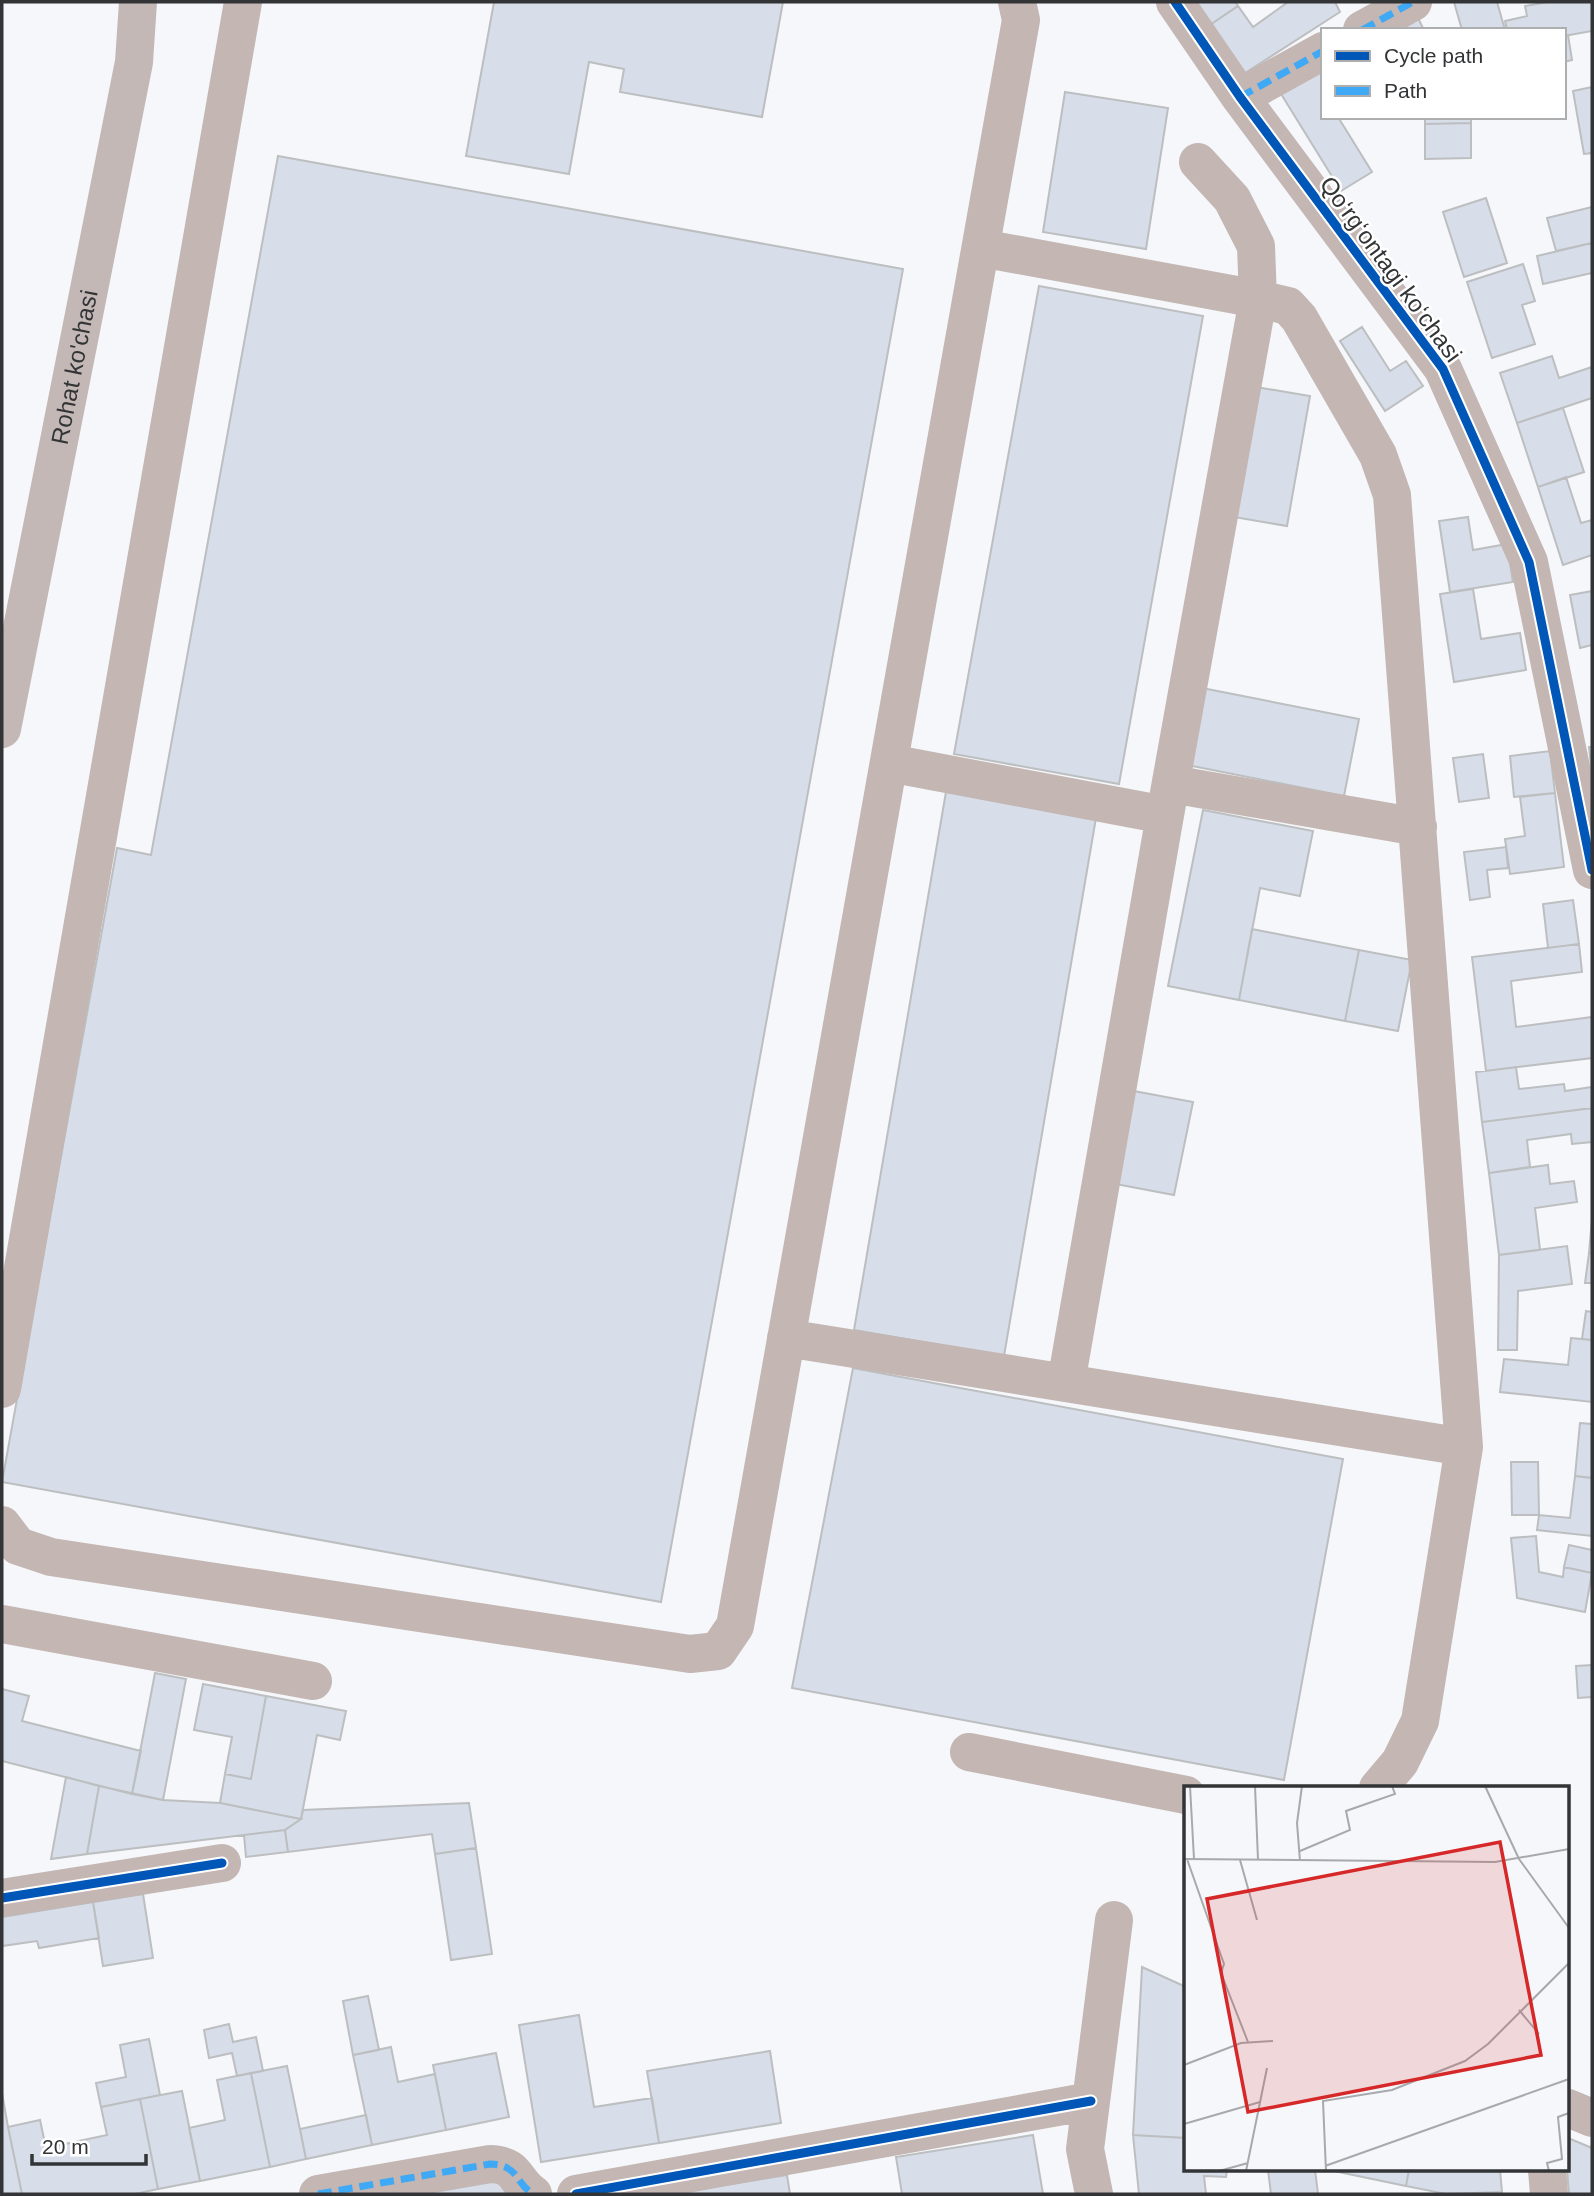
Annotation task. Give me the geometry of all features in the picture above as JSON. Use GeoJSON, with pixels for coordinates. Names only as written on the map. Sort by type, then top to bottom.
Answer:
{"type":"FeatureCollection","features":[{"type":"Feature","properties":{"kind":"main road","name":"Rohat ko'chasi"},"geometry":{"type":"LineString","coordinates":[[2,729],[134,62],[138,2]]}},
{"type":"Feature","properties":{"kind":"street"},"geometry":{"type":"LineString","coordinates":[[2,1389],[243,2]]}},
{"type":"Feature","properties":{"kind":"street"},"geometry":{"type":"LineString","coordinates":[[2,1525],[18,1546],[51,1557],[690,1654],[718,1651],[734,1626],[1021,20],[1017,2]]}},
{"type":"Feature","properties":{"kind":"street","name":"Qo‘rg‘ontagi ko‘chasi"},"geometry":{"type":"LineString","coordinates":[[1175,2],[1240,97],[1443,369],[1529,562],[1592,870]]}},
{"type":"Feature","properties":{"kind":"street"},"geometry":{"type":"LineString","coordinates":[[1366,28],[1413,2]]}},
{"type":"Feature","properties":{"kind":"street"},"geometry":{"type":"LineString","coordinates":[[1240,97],[1321,52]]}},
{"type":"Feature","properties":{"kind":"street"},"geometry":{"type":"LineString","coordinates":[[1066,1383],[1258,299],[1256,246],[1232,199],[1198,162]]}},
{"type":"Feature","properties":{"kind":"street"},"geometry":{"type":"LineString","coordinates":[[981,248],[1288,306],[1299,318],[1378,455],[1392,495],[1464,1447],[1420,1721],[1400,1762],[1380,1786]]}},
{"type":"Feature","properties":{"kind":"street"},"geometry":{"type":"LineString","coordinates":[[889,763],[1168,799],[1418,827]]}},
{"type":"Feature","properties":{"kind":"street"},"geometry":{"type":"LineString","coordinates":[[786,1338],[1464,1447]]}},
{"type":"Feature","properties":{"kind":"street"},"geometry":{"type":"LineString","coordinates":[[2,1624],[313,1681]]}},
{"type":"Feature","properties":{"kind":"street"},"geometry":{"type":"LineString","coordinates":[[969,1752],[1184,1795]]}},
{"type":"Feature","properties":{"kind":"street"},"geometry":{"type":"LineString","coordinates":[[2,1898],[222,1863]]}},
{"type":"Feature","properties":{"kind":"street"},"geometry":{"type":"LineString","coordinates":[[1094,2194],[1085,2149],[1114,1920]]}},
{"type":"Feature","properties":{"kind":"street"},"geometry":{"type":"LineString","coordinates":[[576,2194],[1091,2101]]}},
{"type":"Feature","properties":{"kind":"street"},"geometry":{"type":"LineString","coordinates":[[1570,2109],[1592,2118]]}},
{"type":"Feature","properties":{"kind":"street"},"geometry":{"type":"LineString","coordinates":[[318,2194],[490,2164],[504,2165],[533,2194]]}},
{"type":"Feature","properties":{"kind":"street"},"geometry":{"type":"LineString","coordinates":[[1547,2172],[1549,2194]]}},
{"type":"Feature","properties":{"kind":"building"},"geometry":{"type":"Polygon","coordinates":[[[494,2],[783,2],[762,117],[620,92],[624,69],[589,62],[569,174],[466,156],[494,2]]]}},
{"type":"Feature","properties":{"kind":"building"},"geometry":{"type":"Polygon","coordinates":[[[1189,2],[1235,2],[1238,6],[1207,27],[1189,2]]]}},
{"type":"Feature","properties":{"kind":"building"},"geometry":{"type":"Polygon","coordinates":[[[1288,2],[1335,2],[1340,12],[1242,75],[1207,27],[1238,6],[1253,27],[1288,2]]]}},
{"type":"Feature","properties":{"kind":"building"},"geometry":{"type":"Polygon","coordinates":[[[1454,2],[1497,2],[1504,28],[1461,28],[1454,2]]]}},
{"type":"Feature","properties":{"kind":"building"},"geometry":{"type":"Polygon","coordinates":[[[1548,2],[1592,2],[1592,31],[1566,36],[1566,28],[1507,28],[1505,21],[1527,16],[1525,6],[1548,2]]]}},
{"type":"Feature","properties":{"kind":"building"},"geometry":{"type":"Polygon","coordinates":[[[1415,12],[1423,28],[1384,28],[1415,12]]]}},
{"type":"Feature","properties":{"kind":"building"},"geometry":{"type":"Polygon","coordinates":[[[1566,36],[1572,60],[1566,62],[1566,36]]]}},
{"type":"Feature","properties":{"kind":"building"},"geometry":{"type":"Polygon","coordinates":[[[1321,62],[1321,119],[1339,119],[1372,172],[1341,191],[1278,89],[1321,62]]]}},
{"type":"Feature","properties":{"kind":"building"},"geometry":{"type":"Polygon","coordinates":[[[1592,87],[1592,153],[1584,154],[1573,91],[1592,87]]]}},
{"type":"Feature","properties":{"kind":"building"},"geometry":{"type":"Polygon","coordinates":[[[1065,92],[1168,108],[1146,249],[1043,232],[1065,92]]]}},
{"type":"Feature","properties":{"kind":"building"},"geometry":{"type":"Polygon","coordinates":[[[1425,119],[1471,119],[1471,123],[1425,124],[1425,119]]]}},
{"type":"Feature","properties":{"kind":"building"},"geometry":{"type":"Polygon","coordinates":[[[1471,123],[1471,158],[1425,159],[1425,124],[1471,123]]]}},
{"type":"Feature","properties":{"kind":"building"},"geometry":{"type":"Polygon","coordinates":[[[278,156],[903,269],[661,1602],[2,1482],[117,848],[151,855],[278,156]]]}},
{"type":"Feature","properties":{"kind":"building"},"geometry":{"type":"Polygon","coordinates":[[[1486,198],[1507,263],[1464,277],[1443,212],[1486,198]]]}},
{"type":"Feature","properties":{"kind":"building"},"geometry":{"type":"Polygon","coordinates":[[[1592,207],[1592,243],[1556,251],[1547,218],[1592,207]]]}},
{"type":"Feature","properties":{"kind":"building"},"geometry":{"type":"Polygon","coordinates":[[[1592,243],[1592,273],[1543,284],[1537,256],[1592,243]]]}},
{"type":"Feature","properties":{"kind":"building"},"geometry":{"type":"Polygon","coordinates":[[[1523,264],[1535,301],[1522,305],[1535,344],[1492,358],[1467,282],[1523,264]]]}},
{"type":"Feature","properties":{"kind":"building"},"geometry":{"type":"Polygon","coordinates":[[[1039,286],[1203,316],[1119,784],[954,754],[1039,286]]]}},
{"type":"Feature","properties":{"kind":"building"},"geometry":{"type":"Polygon","coordinates":[[[1362,327],[1390,371],[1406,361],[1423,386],[1385,411],[1340,341],[1362,327]]]}},
{"type":"Feature","properties":{"kind":"building"},"geometry":{"type":"Polygon","coordinates":[[[1552,356],[1559,378],[1592,367],[1592,398],[1517,423],[1500,373],[1552,356]]]}},
{"type":"Feature","properties":{"kind":"building"},"geometry":{"type":"Polygon","coordinates":[[[1250,386],[1310,396],[1287,526],[1228,516],[1250,386]]]}},
{"type":"Feature","properties":{"kind":"building"},"geometry":{"type":"Polygon","coordinates":[[[1563,408],[1584,472],[1538,487],[1517,423],[1563,408]]]}},
{"type":"Feature","properties":{"kind":"building"},"geometry":{"type":"Polygon","coordinates":[[[1566,477],[1581,523],[1592,520],[1592,555],[1563,565],[1538,487],[1566,477]]]}},
{"type":"Feature","properties":{"kind":"building"},"geometry":{"type":"Polygon","coordinates":[[[1468,517],[1473,550],[1507,544],[1513,582],[1450,592],[1439,521],[1468,517]]]}},
{"type":"Feature","properties":{"kind":"building"},"geometry":{"type":"Polygon","coordinates":[[[1473,589],[1481,639],[1520,633],[1526,670],[1454,682],[1440,594],[1473,589]]]}},
{"type":"Feature","properties":{"kind":"building"},"geometry":{"type":"Polygon","coordinates":[[[1592,591],[1592,645],[1580,648],[1570,595],[1592,591]]]}},
{"type":"Feature","properties":{"kind":"building"},"geometry":{"type":"Polygon","coordinates":[[[1197,687],[1359,719],[1344,796],[1182,764],[1197,687]]]}},
{"type":"Feature","properties":{"kind":"building"},"geometry":{"type":"Polygon","coordinates":[[[1589,747],[1592,747],[1592,775],[1589,747]]]}},
{"type":"Feature","properties":{"kind":"building"},"geometry":{"type":"Polygon","coordinates":[[[1550,751],[1555,793],[1514,797],[1510,756],[1550,751]]]}},
{"type":"Feature","properties":{"kind":"building"},"geometry":{"type":"Polygon","coordinates":[[[1483,754],[1489,798],[1459,802],[1453,758],[1483,754]]]}},
{"type":"Feature","properties":{"kind":"building"},"geometry":{"type":"Polygon","coordinates":[[[947,786],[1097,812],[1004,1356],[854,1330],[947,786]]]}},
{"type":"Feature","properties":{"kind":"building"},"geometry":{"type":"Polygon","coordinates":[[[1555,793],[1564,867],[1510,874],[1505,839],[1525,836],[1520,797],[1555,793]]]}},
{"type":"Feature","properties":{"kind":"building"},"geometry":{"type":"Polygon","coordinates":[[[1203,810],[1313,831],[1300,896],[1260,888],[1239,1000],[1168,986],[1203,810]]]}},
{"type":"Feature","properties":{"kind":"building"},"geometry":{"type":"Polygon","coordinates":[[[1506,847],[1508,868],[1487,870],[1490,897],[1470,900],[1464,852],[1506,847]]]}},
{"type":"Feature","properties":{"kind":"building"},"geometry":{"type":"Polygon","coordinates":[[[1573,900],[1579,944],[1548,948],[1543,904],[1573,900]]]}},
{"type":"Feature","properties":{"kind":"building"},"geometry":{"type":"Polygon","coordinates":[[[1252,929],[1359,950],[1345,1021],[1239,1000],[1252,929]]]}},
{"type":"Feature","properties":{"kind":"building"},"geometry":{"type":"Polygon","coordinates":[[[1579,944],[1582,972],[1511,981],[1516,1027],[1592,1017],[1592,1058],[1486,1071],[1472,957],[1579,944]]]}},
{"type":"Feature","properties":{"kind":"building"},"geometry":{"type":"Polygon","coordinates":[[[1359,950],[1412,960],[1398,1031],[1345,1021],[1359,950]]]}},
{"type":"Feature","properties":{"kind":"building"},"geometry":{"type":"Polygon","coordinates":[[[1516,1067],[1519,1089],[1564,1084],[1565,1091],[1592,1087],[1592,1108],[1482,1122],[1476,1072],[1516,1067]]]}},
{"type":"Feature","properties":{"kind":"building"},"geometry":{"type":"Polygon","coordinates":[[[1123,1089],[1193,1102],[1174,1195],[1105,1182],[1123,1089]]]}},
{"type":"Feature","properties":{"kind":"building"},"geometry":{"type":"Polygon","coordinates":[[[1592,1108],[1592,1142],[1572,1144],[1571,1134],[1527,1140],[1530,1167],[1489,1173],[1482,1122],[1592,1108]]]}},
{"type":"Feature","properties":{"kind":"building"},"geometry":{"type":"Polygon","coordinates":[[[1548,1165],[1550,1184],[1574,1181],[1577,1202],[1535,1208],[1540,1250],[1499,1255],[1489,1173],[1548,1165]]]}},
{"type":"Feature","properties":{"kind":"building"},"geometry":{"type":"Polygon","coordinates":[[[1592,1219],[1592,1253],[1589,1253],[1592,1219]]]}},
{"type":"Feature","properties":{"kind":"building"},"geometry":{"type":"Polygon","coordinates":[[[1567,1246],[1572,1284],[1518,1291],[1517,1350],[1498,1350],[1499,1255],[1567,1246]]]}},
{"type":"Feature","properties":{"kind":"building"},"geometry":{"type":"Polygon","coordinates":[[[1589,1253],[1592,1253],[1592,1283],[1585,1283],[1589,1253]]]}},
{"type":"Feature","properties":{"kind":"building"},"geometry":{"type":"Polygon","coordinates":[[[1586,1311],[1592,1312],[1592,1340],[1582,1339],[1586,1311]]]}},
{"type":"Feature","properties":{"kind":"building"},"geometry":{"type":"Polygon","coordinates":[[[1571,1338],[1592,1340],[1592,1402],[1500,1392],[1504,1359],[1568,1365],[1571,1338]]]}},
{"type":"Feature","properties":{"kind":"building"},"geometry":{"type":"Polygon","coordinates":[[[853,1368],[1343,1459],[1284,1780],[792,1688],[853,1368]]]}},
{"type":"Feature","properties":{"kind":"building"},"geometry":{"type":"Polygon","coordinates":[[[1580,1423],[1592,1424],[1592,1478],[1575,1476],[1580,1423]]]}},
{"type":"Feature","properties":{"kind":"building"},"geometry":{"type":"Polygon","coordinates":[[[1511,1462],[1538,1462],[1539,1515],[1512,1515],[1511,1462]]]}},
{"type":"Feature","properties":{"kind":"building"},"geometry":{"type":"Polygon","coordinates":[[[1575,1476],[1592,1478],[1592,1536],[1537,1530],[1539,1515],[1570,1518],[1575,1476]]]}},
{"type":"Feature","properties":{"kind":"building"},"geometry":{"type":"Polygon","coordinates":[[[1536,1536],[1539,1572],[1563,1577],[1564,1567],[1592,1573],[1585,1612],[1517,1598],[1511,1538],[1536,1536]]]}},
{"type":"Feature","properties":{"kind":"building"},"geometry":{"type":"Polygon","coordinates":[[[1569,1545],[1592,1550],[1592,1573],[1564,1567],[1569,1545]]]}},
{"type":"Feature","properties":{"kind":"building"},"geometry":{"type":"Polygon","coordinates":[[[1592,1665],[1592,1697],[1578,1698],[1576,1666],[1592,1665]]]}},
{"type":"Feature","properties":{"kind":"building"},"geometry":{"type":"Polygon","coordinates":[[[155,1673],[186,1679],[163,1800],[132,1794],[155,1673]]]}},
{"type":"Feature","properties":{"kind":"building"},"geometry":{"type":"Polygon","coordinates":[[[203,1684],[266,1696],[251,1779],[225,1774],[232,1737],[194,1730],[203,1684]]]}},
{"type":"Feature","properties":{"kind":"building"},"geometry":{"type":"Polygon","coordinates":[[[2,1689],[29,1696],[22,1721],[141,1751],[132,1794],[2,1761],[2,1689]]]}},
{"type":"Feature","properties":{"kind":"building"},"geometry":{"type":"Polygon","coordinates":[[[266,1696],[346,1711],[340,1740],[317,1735],[301,1819],[220,1803],[225,1774],[251,1779],[266,1696]]]}},
{"type":"Feature","properties":{"kind":"building"},"geometry":{"type":"Polygon","coordinates":[[[66,1777],[99,1786],[87,1854],[51,1859],[66,1777]]]}},
{"type":"Feature","properties":{"kind":"building"},"geometry":{"type":"Polygon","coordinates":[[[99,1786],[163,1800],[220,1803],[301,1819],[285,1830],[87,1854],[99,1786]]]}},
{"type":"Feature","properties":{"kind":"building"},"geometry":{"type":"Polygon","coordinates":[[[469,1803],[476,1848],[435,1854],[432,1834],[288,1852],[285,1830],[301,1819],[303,1810],[469,1803]]]}},
{"type":"Feature","properties":{"kind":"building"},"geometry":{"type":"Polygon","coordinates":[[[285,1830],[288,1852],[246,1857],[244,1835],[285,1830]]]}},
{"type":"Feature","properties":{"kind":"building"},"geometry":{"type":"Polygon","coordinates":[[[476,1848],[492,1954],[451,1960],[435,1854],[476,1848]]]}},
{"type":"Feature","properties":{"kind":"building"},"geometry":{"type":"Polygon","coordinates":[[[143,1894],[153,1958],[103,1966],[93,1902],[143,1894]]]}},
{"type":"Feature","properties":{"kind":"building"},"geometry":{"type":"Polygon","coordinates":[[[93,1902],[99,1938],[39,1948],[37,1941],[2,1946],[2,1917],[93,1902]]]}},
{"type":"Feature","properties":{"kind":"building"},"geometry":{"type":"Polygon","coordinates":[[[1142,1967],[1184,1986],[1184,2138],[1133,2135],[1142,1967]]]}},
{"type":"Feature","properties":{"kind":"building"},"geometry":{"type":"Polygon","coordinates":[[[368,1996],[379,2050],[353,2055],[343,2001],[368,1996]]]}},
{"type":"Feature","properties":{"kind":"building"},"geometry":{"type":"Polygon","coordinates":[[[579,2015],[594,2107],[652,2098],[659,2143],[541,2162],[519,2025],[579,2015]]]}},
{"type":"Feature","properties":{"kind":"building"},"geometry":{"type":"Polygon","coordinates":[[[229,2024],[233,2042],[256,2037],[263,2071],[237,2076],[232,2053],[209,2058],[204,2030],[229,2024]]]}},
{"type":"Feature","properties":{"kind":"building"},"geometry":{"type":"Polygon","coordinates":[[[149,2039],[160,2095],[101,2107],[96,2083],[126,2077],[120,2045],[149,2039]]]}},
{"type":"Feature","properties":{"kind":"building"},"geometry":{"type":"Polygon","coordinates":[[[391,2047],[398,2082],[435,2074],[446,2130],[372,2145],[353,2055],[391,2047]]]}},
{"type":"Feature","properties":{"kind":"building"},"geometry":{"type":"Polygon","coordinates":[[[770,2051],[781,2123],[659,2143],[647,2071],[770,2051]]]}},
{"type":"Feature","properties":{"kind":"building"},"geometry":{"type":"Polygon","coordinates":[[[496,2053],[509,2117],[446,2130],[433,2065],[496,2053]]]}},
{"type":"Feature","properties":{"kind":"building"},"geometry":{"type":"Polygon","coordinates":[[[287,2066],[306,2159],[270,2167],[251,2073],[287,2066]]]}},
{"type":"Feature","properties":{"kind":"building"},"geometry":{"type":"Polygon","coordinates":[[[251,2073],[270,2167],[200,2181],[189,2128],[225,2120],[217,2080],[251,2073]]]}},
{"type":"Feature","properties":{"kind":"building"},"geometry":{"type":"Polygon","coordinates":[[[182,2091],[200,2181],[158,2189],[140,2099],[182,2091]]]}},
{"type":"Feature","properties":{"kind":"building"},"geometry":{"type":"Polygon","coordinates":[[[2,2093],[8,2127],[22,2194],[2,2194],[2,2093]]]}},
{"type":"Feature","properties":{"kind":"building"},"geometry":{"type":"Polygon","coordinates":[[[140,2099],[158,2189],[135,2194],[22,2194],[8,2127],[40,2120],[46,2148],[107,2135],[101,2107],[140,2099]]]}},
{"type":"Feature","properties":{"kind":"building"},"geometry":{"type":"Polygon","coordinates":[[[366,2115],[372,2145],[306,2159],[300,2129],[366,2115]]]}},
{"type":"Feature","properties":{"kind":"building"},"geometry":{"type":"Polygon","coordinates":[[[1033,2135],[1043,2194],[902,2194],[896,2157],[1033,2135]]]}},
{"type":"Feature","properties":{"kind":"building"},"geometry":{"type":"Polygon","coordinates":[[[1133,2135],[1184,2138],[1184,2172],[1227,2172],[1226,2177],[1204,2176],[1206,2194],[1139,2194],[1133,2135]]]}},
{"type":"Feature","properties":{"kind":"building"},"geometry":{"type":"Polygon","coordinates":[[[1570,2139],[1592,2148],[1592,2194],[1569,2194],[1567,2172],[1570,2172],[1570,2139]]]}},
{"type":"Feature","properties":{"kind":"building"},"geometry":{"type":"Polygon","coordinates":[[[1268,2172],[1315,2172],[1318,2194],[1271,2194],[1268,2172]]]}},
{"type":"Feature","properties":{"kind":"building"},"geometry":{"type":"Polygon","coordinates":[[[1339,2172],[1409,2172],[1406,2186],[1339,2172]]]}},
{"type":"Feature","properties":{"kind":"building"},"geometry":{"type":"Polygon","coordinates":[[[1409,2172],[1500,2172],[1502,2192],[1446,2194],[1406,2186],[1409,2172]]]}},
{"type":"Feature","properties":{"kind":"building"},"geometry":{"type":"Polygon","coordinates":[[[506,2174],[510,2194],[434,2194],[433,2190],[506,2174]]]}},
{"type":"Feature","properties":{"kind":"building"},"geometry":{"type":"Polygon","coordinates":[[[787,2175],[790,2194],[670,2194],[787,2175]]]}},
{"type":"Feature","properties":{"kind":"marked path"},"geometry":{"type":"LineString","coordinates":[[1366,28],[1413,2]]}},
{"type":"Feature","properties":{"kind":"marked path"},"geometry":{"type":"LineString","coordinates":[[1240,97],[1321,52]]}},
{"type":"Feature","properties":{"kind":"marked path"},"geometry":{"type":"LineString","coordinates":[[318,2194],[490,2164],[506,2167],[533,2194]]}},
{"type":"Feature","properties":{"kind":"cycle path"},"geometry":{"type":"LineString","coordinates":[[1175,2],[1240,97],[1443,369],[1529,562],[1592,870]]}},
{"type":"Feature","properties":{"kind":"cycle path"},"geometry":{"type":"LineString","coordinates":[[2,1898],[222,1863]]}},
{"type":"Feature","properties":{"kind":"cycle path"},"geometry":{"type":"LineString","coordinates":[[576,2194],[1091,2101]]}}]}
